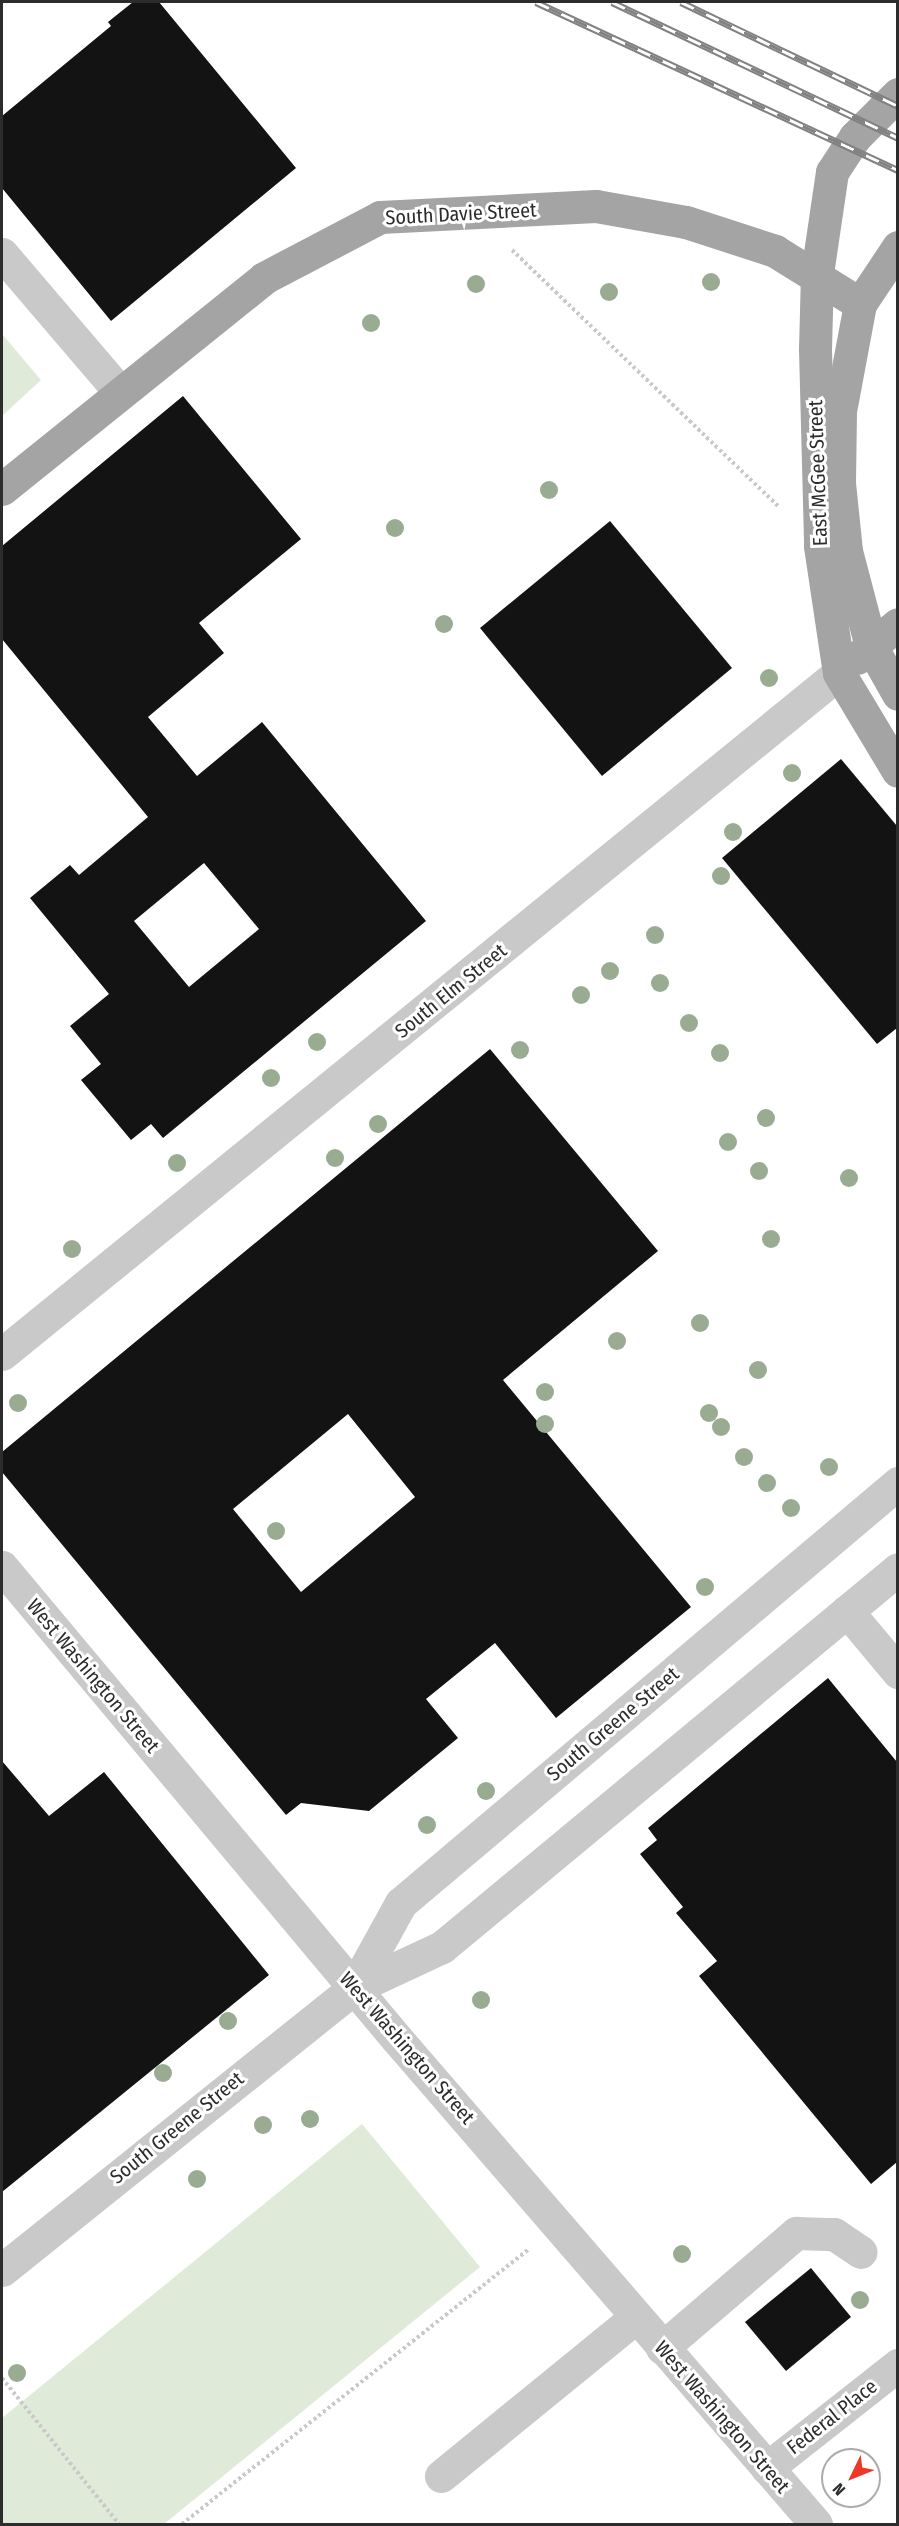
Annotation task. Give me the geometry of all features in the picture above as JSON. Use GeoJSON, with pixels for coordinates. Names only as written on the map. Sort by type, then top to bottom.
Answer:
{"type":"FeatureCollection","features":[{"type":"Feature","properties":{"kind":"main road"},"geometry":{"type":"LineString","coordinates":[[817,273],[832,172],[855,137],[897,94]]}},
{"type":"Feature","properties":{"kind":"main road","name":"South Davie Street"},"geometry":{"type":"LineString","coordinates":[[2,489],[264,278],[380,217],[474,215],[596,206],[686,222],[775,251],[817,273],[860,304]]}},
{"type":"Feature","properties":{"kind":"main road"},"geometry":{"type":"LineString","coordinates":[[860,304],[897,247]]}},
{"type":"Feature","properties":{"kind":"main road","name":"East McGee Street"},"geometry":{"type":"LineString","coordinates":[[817,273],[820,546],[839,673]]}},
{"type":"Feature","properties":{"kind":"main road","name":"East McGee Street"},"geometry":{"type":"LineString","coordinates":[[860,304],[840,411],[839,483],[846,551],[871,646],[897,694]]}},
{"type":"Feature","properties":{"kind":"main road","name":"South Elm Street"},"geometry":{"type":"LineString","coordinates":[[839,673],[897,624]]}},
{"type":"Feature","properties":{"kind":"main road"},"geometry":{"type":"LineString","coordinates":[[839,673],[897,771]]}},
{"type":"Feature","properties":{"kind":"street"},"geometry":{"type":"LineString","coordinates":[[2,254],[120,392]]}},
{"type":"Feature","properties":{"kind":"street","name":"South Elm Street"},"geometry":{"type":"LineString","coordinates":[[2,1354],[839,673]]}},
{"type":"Feature","properties":{"kind":"street","name":"South Greene Street"},"geometry":{"type":"LineString","coordinates":[[354,1988],[401,1903],[897,1483]]}},
{"type":"Feature","properties":{"kind":"street","name":"West Washington Street"},"geometry":{"type":"LineString","coordinates":[[2,1567],[354,1988],[560,2224],[662,2348],[816,2524]]}},
{"type":"Feature","properties":{"kind":"street","name":"South Greene Street"},"geometry":{"type":"LineString","coordinates":[[2,2270],[354,1988],[442,1947],[897,1569]]}},
{"type":"Feature","properties":{"kind":"street"},"geometry":{"type":"LineString","coordinates":[[847,1611],[897,1672]]}},
{"type":"Feature","properties":{"kind":"street"},"geometry":{"type":"LineString","coordinates":[[662,2348],[796,2233],[834,2234],[861,2252]]}},
{"type":"Feature","properties":{"kind":"street"},"geometry":{"type":"LineString","coordinates":[[441,2476],[636,2317]]}},
{"type":"Feature","properties":{"kind":"street","name":"Federal Place"},"geometry":{"type":"LineString","coordinates":[[767,2468],[897,2365]]}},
{"type":"Feature","properties":{"kind":"path"},"geometry":{"type":"LineString","coordinates":[[474,215],[820,546]]}},
{"type":"Feature","properties":{"kind":"path"},"geometry":{"type":"LineString","coordinates":[[182,2524],[560,2224]]}},
{"type":"Feature","properties":{"kind":"path"},"geometry":{"type":"LineString","coordinates":[[2,2378],[119,2524]]}},
{"type":"Feature","properties":{"kind":"green space"},"geometry":{"type":"Polygon","coordinates":[[[2,334],[41,380],[2,416],[2,334]]]}},
{"type":"Feature","properties":{"kind":"green space"},"geometry":{"type":"Polygon","coordinates":[[[362,2124],[480,2267],[164,2524],[2,2524],[2,2418],[362,2124]]]}},
{"type":"Feature","properties":{"kind":"building"},"geometry":{"type":"Polygon","coordinates":[[[133,2],[159,2],[296,168],[111,321],[2,188],[2,116],[111,26],[108,22],[133,2]]]}},
{"type":"Feature","properties":{"kind":"building"},"geometry":{"type":"Polygon","coordinates":[[[183,396],[301,539],[199,623],[224,653],[148,717],[197,776],[262,722],[426,921],[163,1138],[151,1124],[131,1140],[81,1080],[101,1064],[70,1026],[109,994],[30,898],[70,865],[79,875],[148,817],[2,639],[2,546],[183,396]],[[204,863],[134,921],[189,987],[259,929],[204,863]]]}},
{"type":"Feature","properties":{"kind":"building"},"geometry":{"type":"Polygon","coordinates":[[[610,521],[732,668],[602,776],[480,628],[610,521]]]}},
{"type":"Feature","properties":{"kind":"building"},"geometry":{"type":"Polygon","coordinates":[[[841,759],[897,826],[897,1028],[877,1044],[722,858],[841,759]]]}},
{"type":"Feature","properties":{"kind":"building"},"geometry":{"type":"Polygon","coordinates":[[[490,1049],[658,1251],[503,1380],[691,1607],[556,1718],[495,1643],[426,1699],[458,1738],[369,1811],[301,1803],[286,1815],[2,1472],[2,1452],[490,1049]],[[348,1414],[233,1509],[301,1592],[415,1497],[348,1414]]]}},
{"type":"Feature","properties":{"kind":"building"},"geometry":{"type":"Polygon","coordinates":[[[828,1678],[897,1762],[897,2162],[871,2184],[699,1976],[717,1961],[676,1913],[683,1907],[640,1854],[657,1840],[648,1828],[828,1678]]]}},
{"type":"Feature","properties":{"kind":"building"},"geometry":{"type":"Polygon","coordinates":[[[2,1761],[49,1816],[104,1772],[269,1975],[2,2192],[2,1761]]]}},
{"type":"Feature","properties":{"kind":"building"},"geometry":{"type":"Polygon","coordinates":[[[811,2268],[851,2317],[786,2371],[745,2322],[811,2268]]]}},
{"type":"Feature","properties":{"kind":"railway"},"geometry":{"type":"LineString","coordinates":[[536,2],[898,170]]}},
{"type":"Feature","properties":{"kind":"railway"},"geometry":{"type":"LineString","coordinates":[[612,2],[898,138]]}},
{"type":"Feature","properties":{"kind":"railway"},"geometry":{"type":"LineString","coordinates":[[681,2],[898,106]]}}]}
